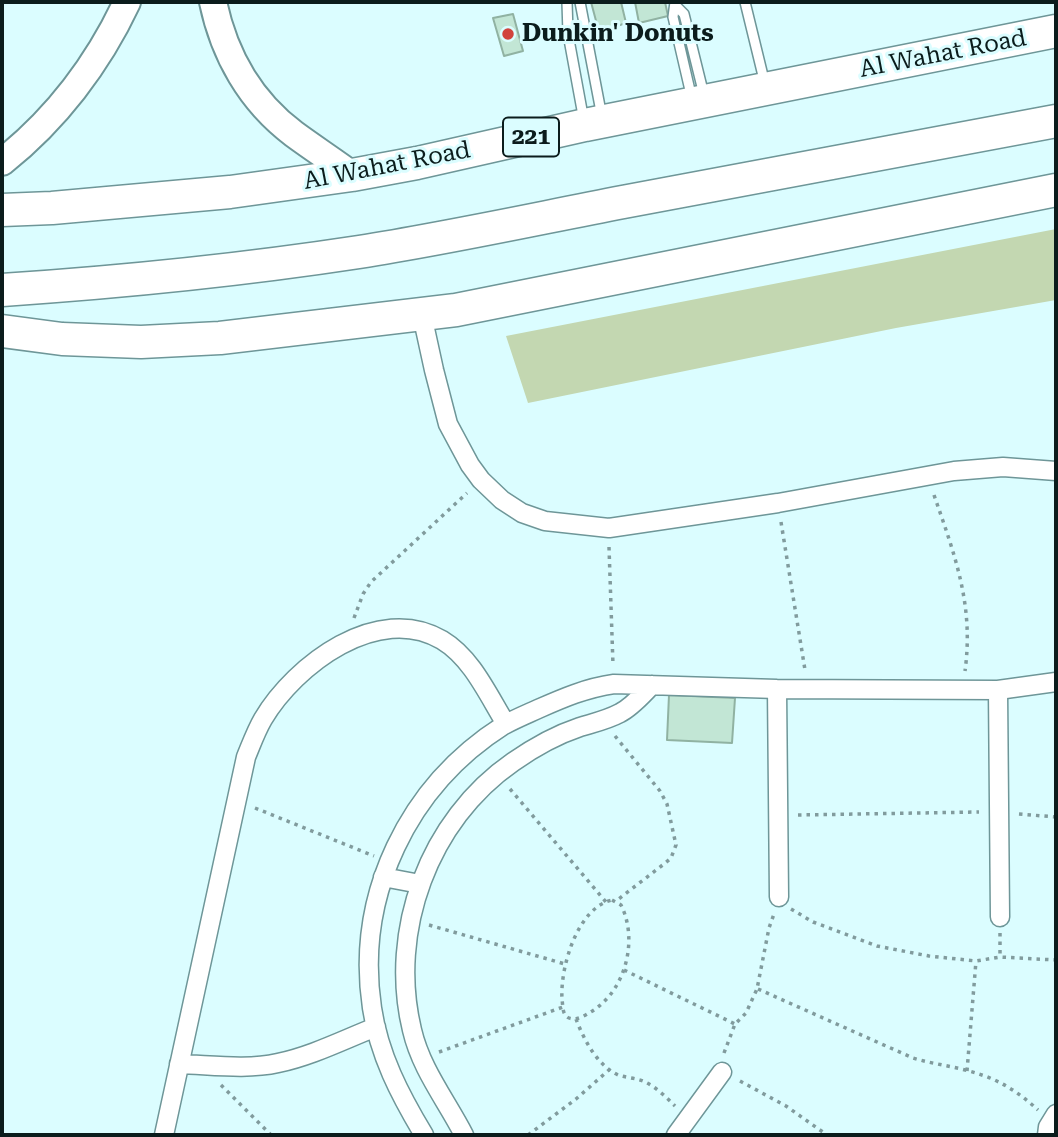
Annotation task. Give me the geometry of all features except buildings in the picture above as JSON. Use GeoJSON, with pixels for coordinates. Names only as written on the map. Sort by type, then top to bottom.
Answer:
{"type":"FeatureCollection","features":[{"type":"Feature","properties":{"kind":"highway","name":"Al Wahat Road"},"geometry":{"type":"LineString","coordinates":[[2,209],[52,208],[230,192],[352,175],[594,123],[1056,31]]}},
{"type":"Feature","properties":{"kind":"highway"},"geometry":{"type":"LineString","coordinates":[[2,290],[94,284],[226,270],[371,250],[1056,121]]}},
{"type":"Feature","properties":{"kind":"highway"},"geometry":{"type":"LineString","coordinates":[[2,331],[62,339],[141,342],[220,338],[422,315],[1056,190]]}},
{"type":"Feature","properties":{"kind":"main road"},"geometry":{"type":"LineString","coordinates":[[2,162],[30,138],[71,93],[109,36],[127,2]]}},
{"type":"Feature","properties":{"kind":"main road"},"geometry":{"type":"LineString","coordinates":[[213,2],[221,35],[234,66],[260,103],[293,134],[352,175]]}},
{"type":"Feature","properties":{"kind":"street"},"geometry":{"type":"LineString","coordinates":[[422,315],[448,424],[470,465],[502,500],[522,513],[545,521],[609,528],[778,503],[954,471],[1003,467],[1056,471]]}},
{"type":"Feature","properties":{"kind":"street"},"geometry":{"type":"LineString","coordinates":[[164,1135],[246,758],[263,719],[289,684],[322,656],[360,636],[380,629],[422,631],[441,639],[458,652],[472,668],[506,724]]}},
{"type":"Feature","properties":{"kind":"street"},"geometry":{"type":"LineString","coordinates":[[424,1135],[397,1088],[382,1050],[372,1009],[369,976],[374,909],[386,869],[419,805],[444,774],[474,747],[506,724],[571,694],[614,684],[777,689],[998,690],[1056,682]]}},
{"type":"Feature","properties":{"kind":"street"},"geometry":{"type":"LineString","coordinates":[[464,1135],[421,1058],[412,1030],[406,993],[405,956],[410,919],[420,884],[436,849],[457,816],[482,787],[512,762],[545,742],[621,713],[652,685]]}},
{"type":"Feature","properties":{"kind":"street"},"geometry":{"type":"LineString","coordinates":[[777,689],[779,897]]}},
{"type":"Feature","properties":{"kind":"street"},"geometry":{"type":"LineString","coordinates":[[998,690],[1000,917]]}},
{"type":"Feature","properties":{"kind":"street"},"geometry":{"type":"LineString","coordinates":[[386,869],[420,884]]}},
{"type":"Feature","properties":{"kind":"street"},"geometry":{"type":"LineString","coordinates":[[180,1064],[252,1066],[278,1063],[376,1027]]}},
{"type":"Feature","properties":{"kind":"street"},"geometry":{"type":"LineString","coordinates":[[676,1135],[722,1072]]}},
{"type":"Feature","properties":{"kind":"lane"},"geometry":{"type":"LineString","coordinates":[[567,2],[568,34],[594,123]]}},
{"type":"Feature","properties":{"kind":"lane"},"geometry":{"type":"LineString","coordinates":[[580,2],[594,123]]}},
{"type":"Feature","properties":{"kind":"lane"},"geometry":{"type":"LineString","coordinates":[[745,2],[766,89]]}},
{"type":"Feature","properties":{"kind":"lane"},"geometry":{"type":"LineString","coordinates":[[675,3],[684,14],[699,102]]}},
{"type":"Feature","properties":{"kind":"path"},"geometry":{"type":"LineString","coordinates":[[928,476],[957,562],[964,593],[967,646],[961,690]]}},
{"type":"Feature","properties":{"kind":"path"},"geometry":{"type":"LineString","coordinates":[[345,643],[357,607],[371,582],[481,480]]}},
{"type":"Feature","properties":{"kind":"path"},"geometry":{"type":"LineString","coordinates":[[778,503],[808,689]]}},
{"type":"Feature","properties":{"kind":"path"},"geometry":{"type":"LineString","coordinates":[[609,528],[614,684]]}},
{"type":"Feature","properties":{"kind":"path"},"geometry":{"type":"LineString","coordinates":[[602,721],[660,790],[667,804],[676,845],[671,858],[616,901],[606,902],[580,928],[565,964],[562,993],[566,1016],[576,1019],[586,1015],[605,1001],[619,982],[627,958],[628,933],[623,909],[616,901]]}},
{"type":"Feature","properties":{"kind":"path"},"geometry":{"type":"LineString","coordinates":[[498,774],[606,902]]}},
{"type":"Feature","properties":{"kind":"path"},"geometry":{"type":"LineString","coordinates":[[236,800],[386,869]]}},
{"type":"Feature","properties":{"kind":"path"},"geometry":{"type":"LineString","coordinates":[[779,816],[999,812],[1056,817]]}},
{"type":"Feature","properties":{"kind":"path"},"geometry":{"type":"LineString","coordinates":[[827,1135],[786,1106],[722,1072],[724,1052],[734,1024],[746,1013],[761,979],[769,928],[779,897],[790,909],[813,922],[877,946],[976,961],[1000,957],[1056,960]]}},
{"type":"Feature","properties":{"kind":"path"},"geometry":{"type":"LineString","coordinates":[[410,919],[565,964]]}},
{"type":"Feature","properties":{"kind":"path"},"geometry":{"type":"LineString","coordinates":[[967,1071],[976,961]]}},
{"type":"Feature","properties":{"kind":"path"},"geometry":{"type":"LineString","coordinates":[[624,970],[734,1024]]}},
{"type":"Feature","properties":{"kind":"path"},"geometry":{"type":"LineString","coordinates":[[757,989],[913,1058],[983,1075],[1012,1090],[1038,1110],[1050,1125]]}},
{"type":"Feature","properties":{"kind":"path"},"geometry":{"type":"LineString","coordinates":[[421,1058],[563,1007]]}},
{"type":"Feature","properties":{"kind":"path"},"geometry":{"type":"LineString","coordinates":[[576,1019],[593,1052],[610,1069],[653,1086],[689,1118]]}},
{"type":"Feature","properties":{"kind":"path"},"geometry":{"type":"LineString","coordinates":[[200,1065],[271,1135]]}},
{"type":"Feature","properties":{"kind":"path"},"geometry":{"type":"LineString","coordinates":[[528,1135],[610,1069]]}},
{"type":"Feature","properties":{"kind":"green space"},"geometry":{"type":"Polygon","coordinates":[[[1056,229],[1056,300],[896,328],[528,403],[506,336],[1056,229]]]}},
{"type":"Feature","properties":{"kind":"place","name":"Dunkin' Donuts"},"geometry":{"type":"Point","coordinates":[508,34]}}]}
